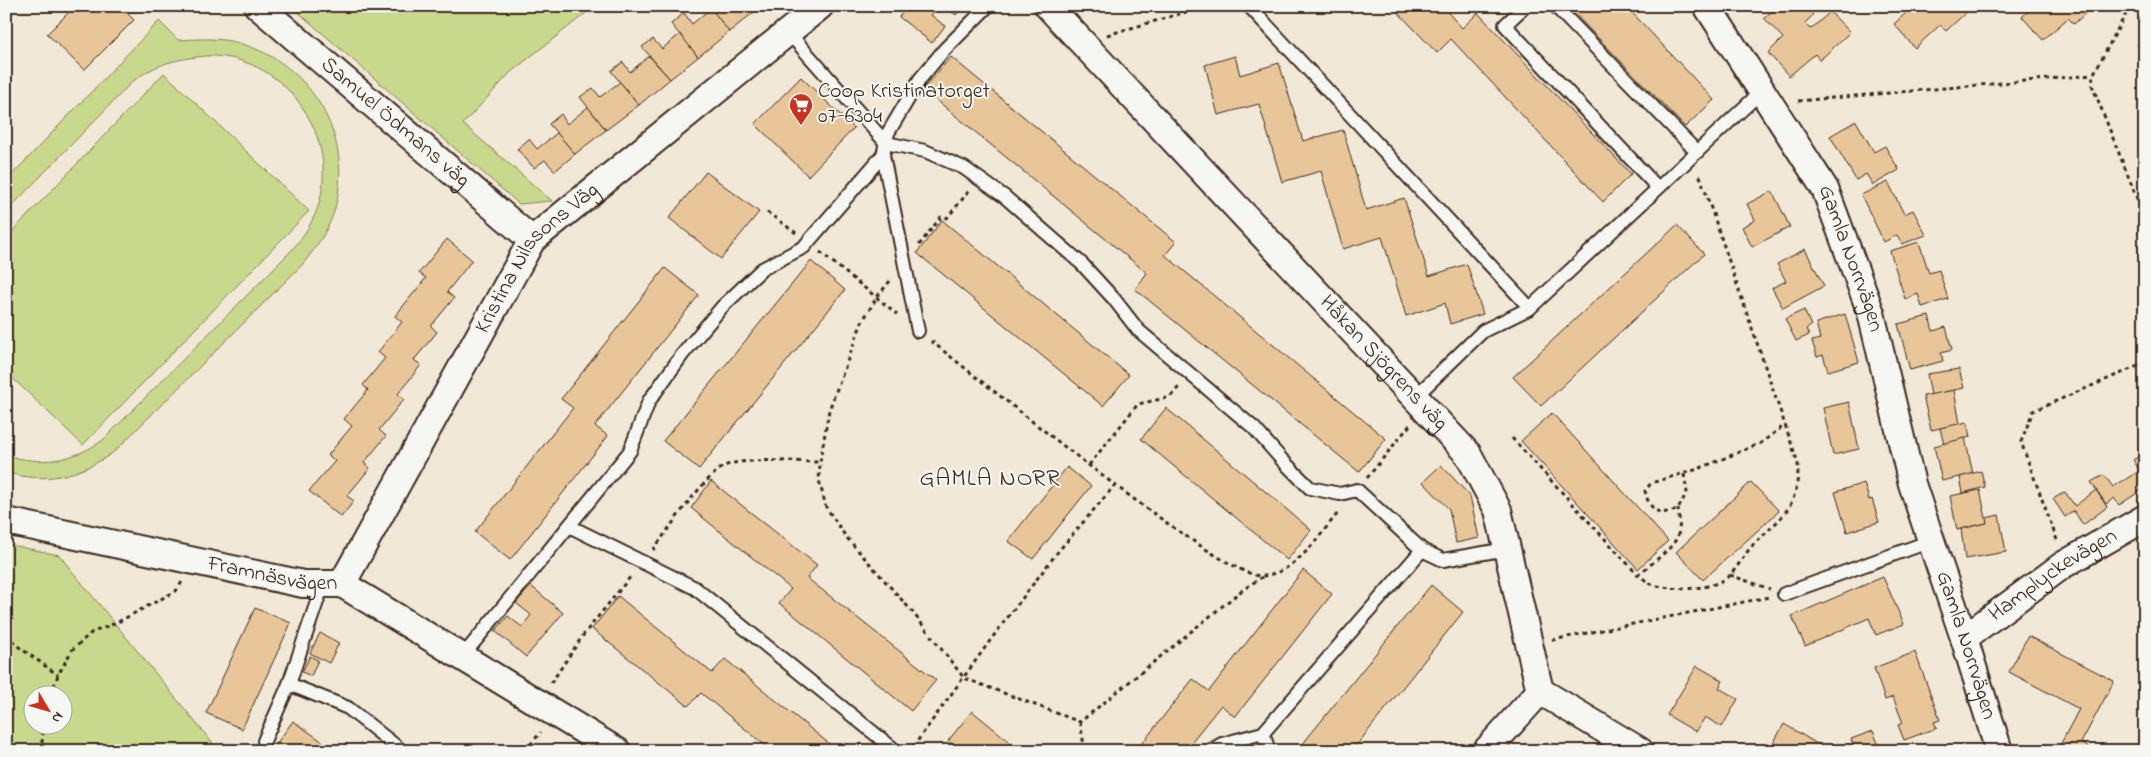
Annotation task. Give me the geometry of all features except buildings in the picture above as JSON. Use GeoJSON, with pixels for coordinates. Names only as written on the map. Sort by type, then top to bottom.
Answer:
{"type":"FeatureCollection","features":[{"type":"Feature","properties":{"kind":"street","name":"Samuel Ödmans väg"},"geometry":{"type":"LineString","coordinates":[[258,6],[532,240]]}},
{"type":"Feature","properties":{"kind":"street","name":"Kristina Nilssons Väg"},"geometry":{"type":"LineString","coordinates":[[332,584],[532,240],[820,6]]}},
{"type":"Feature","properties":{"kind":"street","name":"Håkan Sjögrens väg"},"geometry":{"type":"LineString","coordinates":[[1048,6],[1468,454],[1498,510],[1540,691]]}},
{"type":"Feature","properties":{"kind":"street","name":"Gamla Norrvägen"},"geometry":{"type":"LineString","coordinates":[[1707,6],[1825,189],[1867,304],[1912,484],[2000,751]]}},
{"type":"Feature","properties":{"kind":"street","name":"Hamplyckevägen"},"geometry":{"type":"LineString","coordinates":[[1964,638],[2063,565],[2145,518]]}},
{"type":"Feature","properties":{"kind":"street","name":"Framnäsvägen"},"geometry":{"type":"LineString","coordinates":[[6,521],[303,584],[332,584],[462,657],[617,751]]}},
{"type":"Feature","properties":{"kind":"street"},"geometry":{"type":"LineString","coordinates":[[1486,751],[1540,691],[1640,751]]}},
{"type":"Feature","properties":{"kind":"lane"},"geometry":{"type":"LineString","coordinates":[[918,331],[884,149],[888,133],[920,79],[944,50],[988,6]]}},
{"type":"Feature","properties":{"kind":"lane"},"geometry":{"type":"LineString","coordinates":[[1249,6],[1530,308]]}},
{"type":"Feature","properties":{"kind":"lane"},"geometry":{"type":"LineString","coordinates":[[1525,6],[1505,25],[1658,188]]}},
{"type":"Feature","properties":{"kind":"lane"},"geometry":{"type":"LineString","coordinates":[[1555,6],[1694,154]]}},
{"type":"Feature","properties":{"kind":"lane"},"geometry":{"type":"LineString","coordinates":[[788,32],[884,149],[925,151],[964,168],[1005,197],[1082,264],[1114,299],[1138,330],[1254,428],[1282,461],[1310,488],[1340,494],[1356,490],[1422,550],[1443,560],[1507,549]]}},
{"type":"Feature","properties":{"kind":"lane"},"geometry":{"type":"LineString","coordinates":[[1420,402],[1483,331],[1530,308],[1694,154],[1766,98]]}},
{"type":"Feature","properties":{"kind":"lane"},"geometry":{"type":"LineString","coordinates":[[462,657],[630,451],[649,401],[682,355],[722,307],[762,269],[804,247],[884,149]]}},
{"type":"Feature","properties":{"kind":"lane"},"geometry":{"type":"LineString","coordinates":[[569,526],[695,588],[896,751]]}},
{"type":"Feature","properties":{"kind":"lane","name":"Gamla Norrvägen"},"geometry":{"type":"LineString","coordinates":[[1784,594],[1931,541]]}},
{"type":"Feature","properties":{"kind":"lane"},"geometry":{"type":"LineString","coordinates":[[1210,751],[1222,744],[1262,733],[1422,550]]}},
{"type":"Feature","properties":{"kind":"lane"},"geometry":{"type":"LineString","coordinates":[[264,741],[332,584]]}},
{"type":"Feature","properties":{"kind":"lane"},"geometry":{"type":"LineString","coordinates":[[289,684],[348,708],[402,751]]}},
{"type":"Feature","properties":{"kind":"lane"},"geometry":{"type":"LineString","coordinates":[[1262,733],[1269,751]]}},
{"type":"Feature","properties":{"kind":"path"},"geometry":{"type":"LineString","coordinates":[[2130,6],[2093,75],[2092,85],[2145,219]]}},
{"type":"Feature","properties":{"kind":"path"},"geometry":{"type":"LineString","coordinates":[[1082,42],[1204,7]]}},
{"type":"Feature","properties":{"kind":"path"},"geometry":{"type":"LineString","coordinates":[[1766,98],[2093,75]]}},
{"type":"Feature","properties":{"kind":"path"},"geometry":{"type":"LineString","coordinates":[[1512,438],[1638,575],[1653,584],[1680,589],[1708,586],[1730,575],[1742,557],[1788,512],[1798,485],[1798,463],[1694,154]]}},
{"type":"Feature","properties":{"kind":"path"},"geometry":{"type":"LineString","coordinates":[[980,179],[947,218],[941,217],[876,297],[862,322],[829,410],[820,462],[819,480],[826,506],[846,537],[910,609],[964,678],[1080,722]]}},
{"type":"Feature","properties":{"kind":"path"},"geometry":{"type":"LineString","coordinates":[[767,212],[808,242],[918,331],[1153,514],[1244,572],[1262,577]]}},
{"type":"Feature","properties":{"kind":"path"},"geometry":{"type":"LineString","coordinates":[[2063,565],[2054,530],[2021,442],[2033,411],[2145,363]]}},
{"type":"Feature","properties":{"kind":"path"},"geometry":{"type":"LineString","coordinates":[[1089,465],[1138,404],[1170,397],[1191,373]]}},
{"type":"Feature","properties":{"kind":"path"},"geometry":{"type":"LineString","coordinates":[[1080,722],[1241,591],[1262,577],[1278,573],[1294,564],[1356,490],[1420,402]]}},
{"type":"Feature","properties":{"kind":"path"},"geometry":{"type":"LineString","coordinates":[[1678,509],[1669,513],[1656,511],[1647,502],[1645,491],[1651,483],[1684,474],[1728,458],[1761,443],[1786,425]]}},
{"type":"Feature","properties":{"kind":"path"},"geometry":{"type":"LineString","coordinates":[[1638,575],[1667,549],[1677,537],[1680,521],[1678,509],[1687,492],[1684,474]]}},
{"type":"Feature","properties":{"kind":"path"},"geometry":{"type":"LineString","coordinates":[[910,751],[1056,554],[1115,485]]}},
{"type":"Feature","properties":{"kind":"path"},"geometry":{"type":"LineString","coordinates":[[55,684],[72,650],[91,634],[176,591],[197,561]]}},
{"type":"Feature","properties":{"kind":"path"},"geometry":{"type":"LineString","coordinates":[[1730,575],[1784,594]]}},
{"type":"Feature","properties":{"kind":"path"},"geometry":{"type":"LineString","coordinates":[[1529,645],[1784,594]]}},
{"type":"Feature","properties":{"kind":"path"},"geometry":{"type":"LineString","coordinates":[[6,635],[19,647],[58,675]]}},
{"type":"Feature","properties":{"kind":"path"},"geometry":{"type":"LineString","coordinates":[[1080,722],[1086,751]]}},
{"type":"Feature","properties":{"kind":"path"},"geometry":{"type":"LineString","coordinates":[[41,751],[43,734]]}},
{"type":"Feature","properties":{"kind":"green space"},"geometry":{"type":"Polygon","coordinates":[[[291,6],[595,6],[511,72],[463,124],[552,201],[519,204],[291,6]]]}},
{"type":"Feature","properties":{"kind":"green space"},"geometry":{"type":"Polygon","coordinates":[[[159,21],[178,40],[226,40],[242,44],[266,54],[288,68],[306,85],[321,106],[332,128],[338,153],[340,178],[331,221],[303,264],[114,452],[89,467],[62,476],[35,478],[6,472],[6,455],[32,460],[57,460],[80,453],[103,440],[290,252],[308,228],[318,207],[323,174],[321,149],[313,126],[300,104],[283,85],[263,71],[240,61],[210,56],[163,64],[133,81],[6,212],[6,181],[159,21]]]}},
{"type":"Feature","properties":{"kind":"green space"},"geometry":{"type":"Polygon","coordinates":[[[164,73],[309,211],[83,445],[6,372],[6,238],[164,73]]]}},
{"type":"Feature","properties":{"kind":"green space"},"geometry":{"type":"Polygon","coordinates":[[[6,544],[59,555],[219,751],[6,751],[6,544]]]}},
{"type":"Feature","properties":{"kind":"place","name":"Coop Kristinatorget 07-6304"},"geometry":{"type":"Point","coordinates":[801,126]}},
{"type":"Feature","properties":{"kind":"district","name":"GAMLA NORR"},"geometry":{"type":"Point","coordinates":[990,479]}}]}
